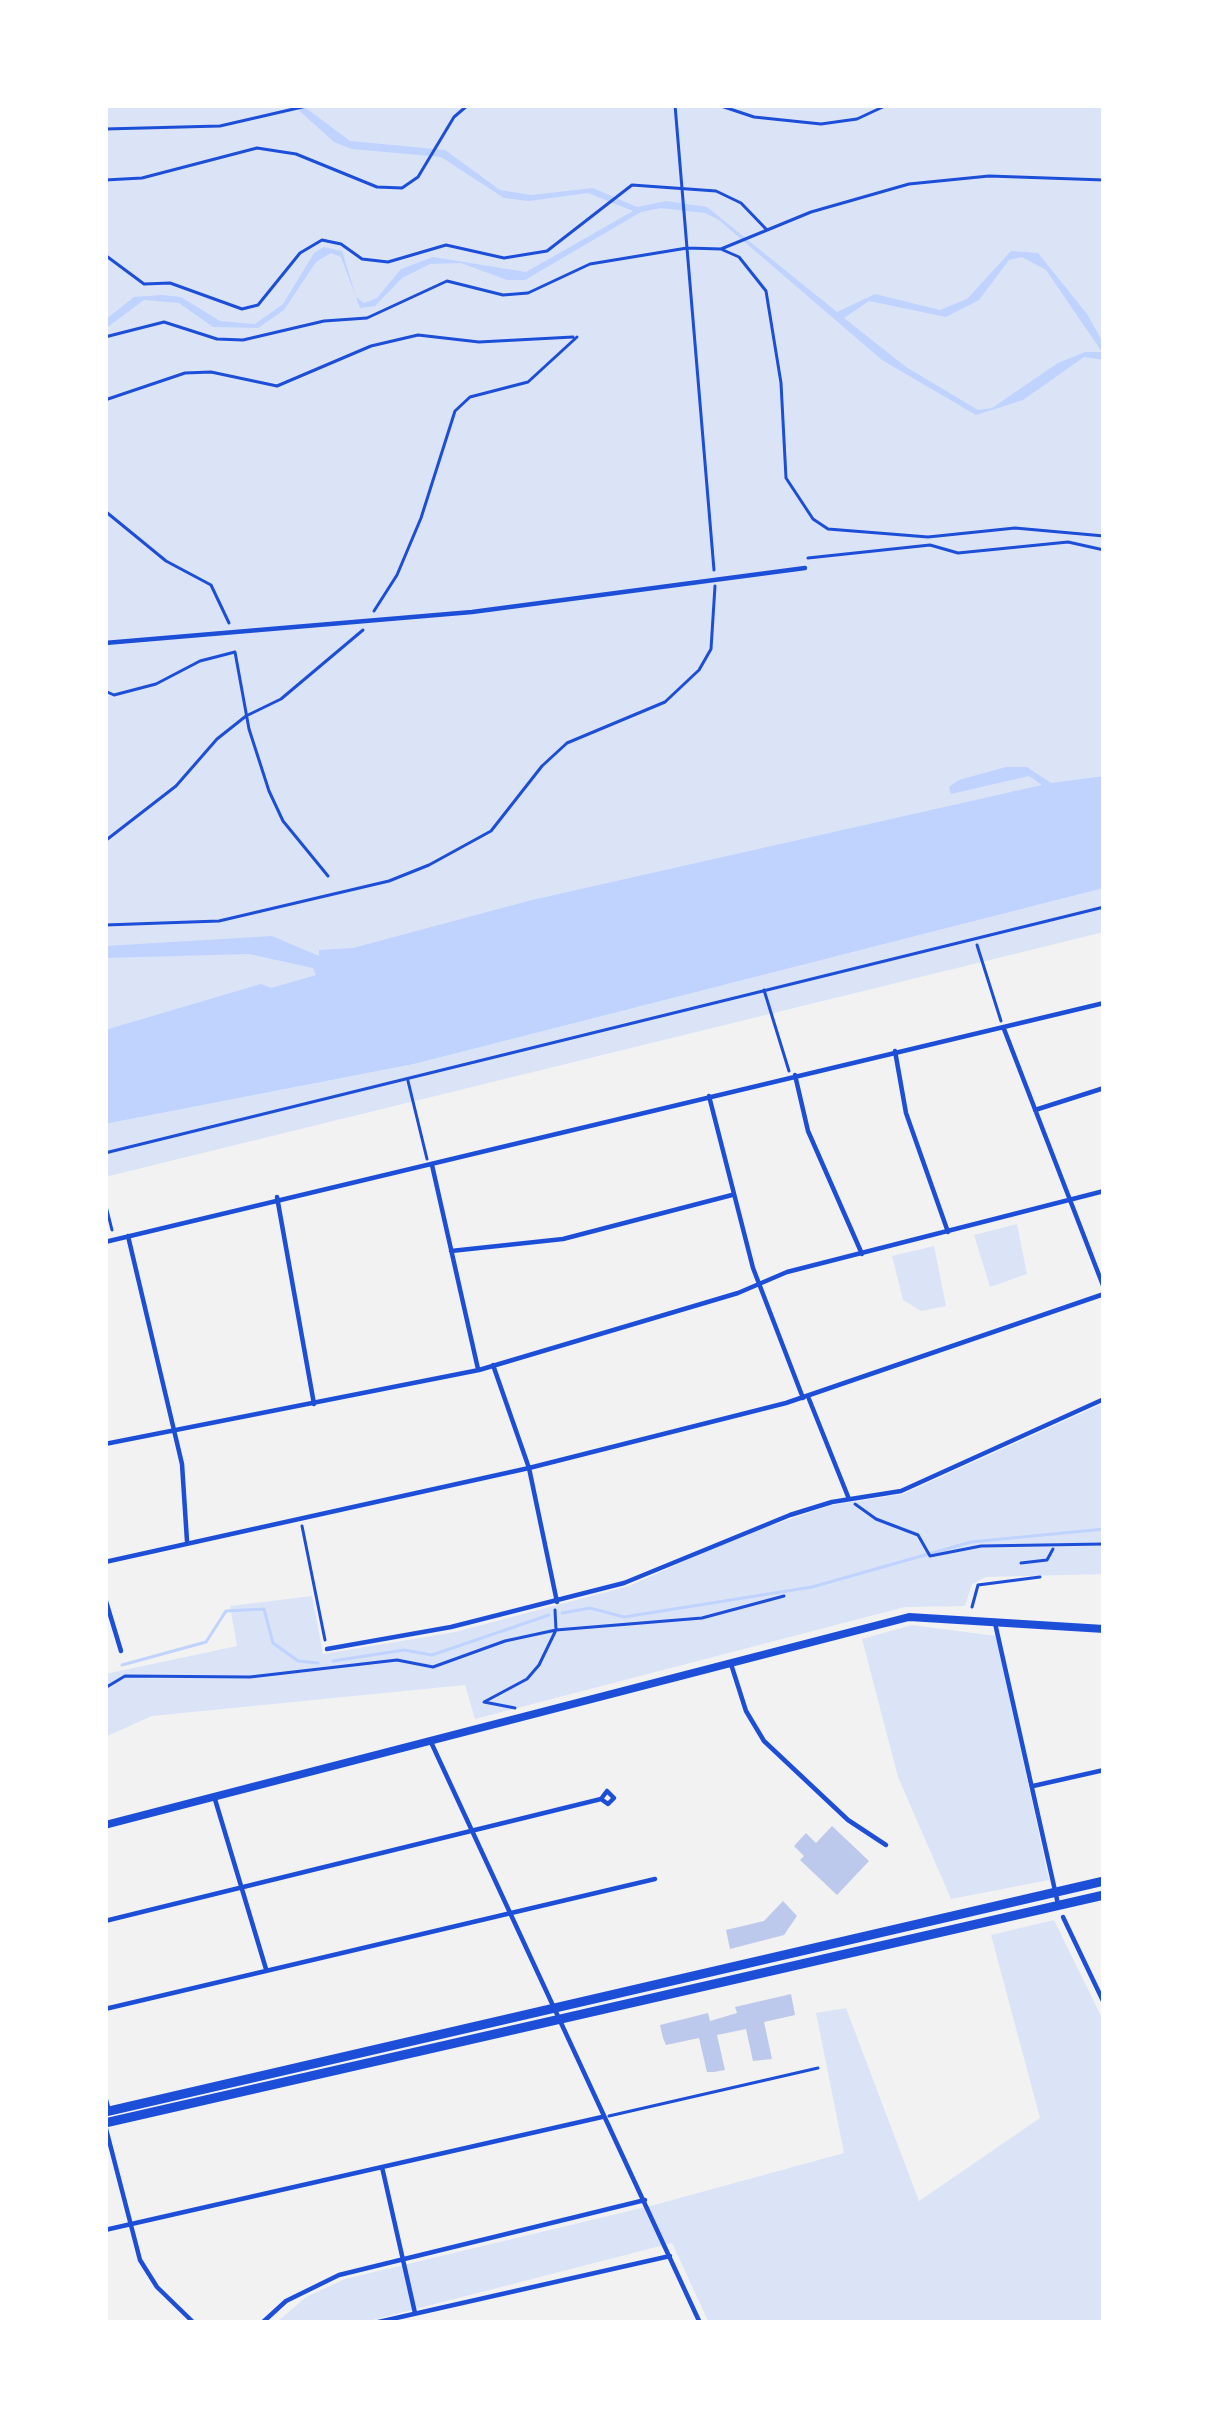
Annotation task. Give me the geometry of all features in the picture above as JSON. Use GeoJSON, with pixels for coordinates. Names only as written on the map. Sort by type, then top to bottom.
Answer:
{"type":"FeatureCollection","features":[{"type":"Feature","properties":{"kind":"main road"},"geometry":{"type":"LineString","coordinates":[[105,1825],[909,1617],[1104,1629]]}},
{"type":"Feature","properties":{"kind":"main road"},"geometry":{"type":"LineString","coordinates":[[106,2118],[1104,1881]]}},
{"type":"Feature","properties":{"kind":"main road"},"geometry":{"type":"LineString","coordinates":[[556,2014],[1061,1912],[1104,1895]]}},
{"type":"Feature","properties":{"kind":"street"},"geometry":{"type":"LineString","coordinates":[[105,643],[715,584],[805,568]]}},
{"type":"Feature","properties":{"kind":"street"},"geometry":{"type":"LineString","coordinates":[[105,1242],[277,1197],[432,1165],[1104,1003]]}},
{"type":"Feature","properties":{"kind":"street"},"geometry":{"type":"LineString","coordinates":[[105,1562],[529,1468],[805,1397],[1104,1291],[1004,1028]]}},
{"type":"Feature","properties":{"kind":"street"},"geometry":{"type":"LineString","coordinates":[[895,1051],[906,1113],[948,1232]]}},
{"type":"Feature","properties":{"kind":"street"},"geometry":{"type":"LineString","coordinates":[[795,1075],[808,1131],[862,1254]]}},
{"type":"Feature","properties":{"kind":"street"},"geometry":{"type":"LineString","coordinates":[[1033,1110],[1104,1088]]}},
{"type":"Feature","properties":{"kind":"street"},"geometry":{"type":"LineString","coordinates":[[709,1096],[732,1195],[760,1283],[849,1499]]}},
{"type":"Feature","properties":{"kind":"street"},"geometry":{"type":"LineString","coordinates":[[432,1165],[478,1370]]}},
{"type":"Feature","properties":{"kind":"street"},"geometry":{"type":"LineString","coordinates":[[105,1444],[478,1370],[760,1283],[1104,1191]]}},
{"type":"Feature","properties":{"kind":"street"},"geometry":{"type":"LineString","coordinates":[[452,1251],[563,1239],[732,1195]]}},
{"type":"Feature","properties":{"kind":"street"},"geometry":{"type":"LineString","coordinates":[[277,1197],[314,1404]]}},
{"type":"Feature","properties":{"kind":"street"},"geometry":{"type":"LineString","coordinates":[[128,1236],[174,1432],[187,1541]]}},
{"type":"Feature","properties":{"kind":"street"},"geometry":{"type":"LineString","coordinates":[[493,1364],[529,1468],[556,1602]]}},
{"type":"Feature","properties":{"kind":"street"},"geometry":{"type":"LineString","coordinates":[[327,1649],[556,1602],[647,1574],[738,1533],[849,1499],[901,1491],[1104,1400]]}},
{"type":"Feature","properties":{"kind":"street"},"geometry":{"type":"LineString","coordinates":[[105,1598],[121,1651]]}},
{"type":"Feature","properties":{"kind":"street"},"geometry":{"type":"LineString","coordinates":[[995,1622],[1055,1892],[1104,2003]]}},
{"type":"Feature","properties":{"kind":"street"},"geometry":{"type":"LineString","coordinates":[[731,1664],[746,1711],[764,1742],[812,1789],[886,1845]]}},
{"type":"Feature","properties":{"kind":"street"},"geometry":{"type":"LineString","coordinates":[[430,1739],[700,2323]]}},
{"type":"Feature","properties":{"kind":"street"},"geometry":{"type":"LineString","coordinates":[[1033,1786],[1104,1770]]}},
{"type":"Feature","properties":{"kind":"street"},"geometry":{"type":"LineString","coordinates":[[214,1796],[266,1969]]}},
{"type":"Feature","properties":{"kind":"street"},"geometry":{"type":"LineString","coordinates":[[105,1921],[601,1798]]}},
{"type":"Feature","properties":{"kind":"street"},"geometry":{"type":"LineString","coordinates":[[105,2009],[655,1879]]}},
{"type":"Feature","properties":{"kind":"street"},"geometry":{"type":"LineString","coordinates":[[105,2096],[128,2223],[148,2275],[194,2323]]}},
{"type":"Feature","properties":{"kind":"street"},"geometry":{"type":"LineString","coordinates":[[105,2230],[605,2116]]}},
{"type":"Feature","properties":{"kind":"street"},"geometry":{"type":"LineString","coordinates":[[382,2167],[416,2313]]}},
{"type":"Feature","properties":{"kind":"street"},"geometry":{"type":"LineString","coordinates":[[262,2323],[286,2301],[339,2275],[645,2200]]}},
{"type":"Feature","properties":{"kind":"street"},"geometry":{"type":"LineString","coordinates":[[374,2323],[670,2256]]}},
{"type":"Feature","properties":{"kind":"path"},"geometry":{"type":"LineString","coordinates":[[105,180],[142,178],[257,148],[296,154],[377,187],[402,188],[430,159],[468,105]]}},
{"type":"Feature","properties":{"kind":"path"},"geometry":{"type":"LineString","coordinates":[[105,925],[199,924],[389,881],[491,831],[542,766],[567,743],[665,702],[699,670],[711,649],[715,584],[676,105]]}},
{"type":"Feature","properties":{"kind":"path"},"geometry":{"type":"LineString","coordinates":[[718,105],[754,117],[821,124],[857,118],[887,105]]}},
{"type":"Feature","properties":{"kind":"path"},"geometry":{"type":"LineString","coordinates":[[105,129],[220,126],[309,106]]}},
{"type":"Feature","properties":{"kind":"path"},"geometry":{"type":"LineString","coordinates":[[105,337],[164,322],[217,339],[243,340],[324,321],[368,319],[447,281],[503,295],[528,293],[590,264],[687,248],[721,249],[908,184],[989,176],[1104,180]]}},
{"type":"Feature","properties":{"kind":"path"},"geometry":{"type":"LineString","coordinates":[[105,255],[144,284],[170,283],[242,309],[257,305],[300,253],[322,240],[341,244],[362,259],[388,262],[446,245],[504,258],[547,251],[614,194],[632,185],[683,185],[741,203],[767,230]]}},
{"type":"Feature","properties":{"kind":"path"},"geometry":{"type":"LineString","coordinates":[[721,249],[740,257],[766,290],[782,383],[786,478],[812,519],[828,529],[928,536],[1015,529],[1104,536]]}},
{"type":"Feature","properties":{"kind":"path"},"geometry":{"type":"LineString","coordinates":[[105,400],[185,373],[211,372],[277,386],[370,346],[418,335],[478,342],[577,337],[528,382],[470,397],[455,411],[398,575],[368,621],[281,699],[246,716],[176,786],[105,841]]}},
{"type":"Feature","properties":{"kind":"path"},"geometry":{"type":"LineString","coordinates":[[105,511],[128,535],[211,585],[231,628]]}},
{"type":"Feature","properties":{"kind":"path"},"geometry":{"type":"LineString","coordinates":[[808,559],[929,545],[958,553],[1068,542],[1104,550]]}},
{"type":"Feature","properties":{"kind":"path"},"geometry":{"type":"LineString","coordinates":[[105,691],[114,694],[156,684],[200,662],[235,652],[246,716],[274,806],[328,876]]}},
{"type":"Feature","properties":{"kind":"path"},"geometry":{"type":"LineString","coordinates":[[105,1153],[1104,907]]}},
{"type":"Feature","properties":{"kind":"path"},"geometry":{"type":"LineString","coordinates":[[976,942],[1004,1028]]}},
{"type":"Feature","properties":{"kind":"path"},"geometry":{"type":"LineString","coordinates":[[764,991],[784,1068],[795,1075]]}},
{"type":"Feature","properties":{"kind":"path"},"geometry":{"type":"LineString","coordinates":[[407,1079],[425,1158],[432,1165]]}},
{"type":"Feature","properties":{"kind":"path"},"geometry":{"type":"LineString","coordinates":[[105,1202],[113,1235],[128,1236]]}},
{"type":"Feature","properties":{"kind":"path"},"geometry":{"type":"LineString","coordinates":[[849,1499],[876,1519],[918,1535],[930,1556],[981,1546],[1104,1544]]}},
{"type":"Feature","properties":{"kind":"path"},"geometry":{"type":"LineString","coordinates":[[301,1518],[330,1667]]}},
{"type":"Feature","properties":{"kind":"path"},"geometry":{"type":"LineString","coordinates":[[1021,1563],[1047,1560],[1054,1548]]}},
{"type":"Feature","properties":{"kind":"path"},"geometry":{"type":"LineString","coordinates":[[972,1607],[978,1585],[1040,1577]]}},
{"type":"Feature","properties":{"kind":"path"},"geometry":{"type":"LineString","coordinates":[[105,1688],[125,1676],[250,1677],[397,1660],[433,1667],[505,1641],[556,1630],[702,1618],[784,1596]]}},
{"type":"Feature","properties":{"kind":"path"},"geometry":{"type":"LineString","coordinates":[[515,1710],[503,1702],[484,1702],[526,1678],[556,1630],[556,1602]]}},
{"type":"Feature","properties":{"kind":"path"},"geometry":{"type":"LineString","coordinates":[[121,1651],[125,1676]]}},
{"type":"Feature","properties":{"kind":"path"},"geometry":{"type":"LineString","coordinates":[[605,2116],[818,2068]]}},
{"type":"Feature","properties":{"kind":"shaded area"},"geometry":{"type":"Polygon","coordinates":[[[105,105],[1104,105],[1104,783],[105,1034],[105,105]]]}},
{"type":"Feature","properties":{"kind":"shaded area"},"geometry":{"type":"Polygon","coordinates":[[[1104,888],[1104,932],[105,1177],[105,1124],[414,1064],[1104,888]]]}},
{"type":"Feature","properties":{"kind":"shaded area"},"geometry":{"type":"Polygon","coordinates":[[[1017,1224],[1027,1274],[990,1287],[974,1235],[1017,1224]]]}},
{"type":"Feature","properties":{"kind":"shaded area"},"geometry":{"type":"Polygon","coordinates":[[[934,1246],[946,1306],[921,1311],[903,1300],[892,1256],[934,1246]]]}},
{"type":"Feature","properties":{"kind":"shaded area"},"geometry":{"type":"Polygon","coordinates":[[[1104,1403],[1104,1574],[986,1577],[972,1584],[965,1606],[905,1607],[475,1719],[465,1685],[152,1716],[105,1737],[105,1674],[237,1646],[230,1606],[312,1596],[323,1654],[455,1632],[629,1586],[740,1536],[832,1505],[903,1494],[1104,1403]]]}},
{"type":"Feature","properties":{"kind":"shaded area"},"geometry":{"type":"Polygon","coordinates":[[[912,1625],[996,1636],[1049,1880],[951,1899],[898,1777],[862,1639],[912,1625]]]}},
{"type":"Feature","properties":{"kind":"shaded area"},"geometry":{"type":"Polygon","coordinates":[[[1054,1920],[1104,2022],[1104,2323],[709,2323],[672,2243],[361,2323],[276,2323],[306,2297],[345,2279],[654,2205],[844,2153],[816,2013],[846,2008],[919,2201],[1040,2118],[991,1935],[1054,1920]]]}},
{"type":"Feature","properties":{"kind":"water"},"geometry":{"type":"Polygon","coordinates":[[[293,105],[302,105],[350,141],[445,150],[500,190],[531,195],[593,188],[637,207],[666,201],[707,207],[837,312],[875,294],[940,310],[967,299],[1011,251],[1038,253],[1087,314],[1104,344],[1104,360],[1084,357],[1023,400],[976,415],[882,360],[719,220],[705,213],[661,208],[641,212],[525,280],[507,280],[461,263],[430,264],[402,278],[375,306],[360,308],[341,257],[331,253],[316,262],[284,310],[258,328],[213,327],[179,303],[144,300],[105,329],[105,320],[134,297],[162,295],[181,297],[220,321],[255,324],[283,304],[314,253],[324,247],[342,251],[356,297],[364,303],[377,298],[401,269],[433,257],[526,272],[633,211],[588,193],[529,201],[504,198],[441,157],[352,149],[334,142],[293,105]],[[1022,257],[1009,260],[979,300],[946,317],[869,301],[844,318],[906,367],[978,410],[992,408],[1058,363],[1085,352],[1102,352],[1046,270],[1022,257]]]}},
{"type":"Feature","properties":{"kind":"water"},"geometry":{"type":"Polygon","coordinates":[[[1006,767],[1027,767],[1051,783],[1104,776],[1104,888],[414,1064],[105,1124],[105,1030],[261,984],[271,988],[316,975],[313,968],[249,954],[105,958],[105,946],[272,936],[319,956],[319,950],[353,948],[532,900],[1042,785],[1029,776],[951,794],[949,787],[959,780],[1006,767]]]}},
{"type":"Feature","properties":{"kind":"building"},"geometry":{"type":"Polygon","coordinates":[[[832,1826],[869,1861],[837,1895],[800,1860],[804,1856],[794,1846],[806,1833],[816,1843],[832,1826]]]}},
{"type":"Feature","properties":{"kind":"building"},"geometry":{"type":"Polygon","coordinates":[[[783,1901],[797,1916],[784,1935],[730,1949],[726,1930],[764,1921],[783,1901]]]}},
{"type":"Feature","properties":{"kind":"building"},"geometry":{"type":"Polygon","coordinates":[[[791,1994],[795,2015],[764,2022],[772,2059],[753,2061],[746,2029],[717,2035],[725,2070],[707,2072],[699,2038],[666,2045],[663,2038],[660,2025],[708,2013],[710,2021],[737,2013],[735,2007],[791,1994]]]}},
{"type":"Feature","properties":{"kind":"waterway"},"geometry":{"type":"LineString","coordinates":[[562,1613],[590,1608],[624,1617],[812,1587],[971,1542],[1104,1529]]}},
{"type":"Feature","properties":{"kind":"waterway"},"geometry":{"type":"LineString","coordinates":[[122,1665],[206,1642],[226,1611],[264,1609],[273,1643],[298,1661],[318,1663]]}},
{"type":"Feature","properties":{"kind":"waterway"},"geometry":{"type":"LineString","coordinates":[[333,1661],[404,1650],[432,1655],[549,1615]]}}]}
